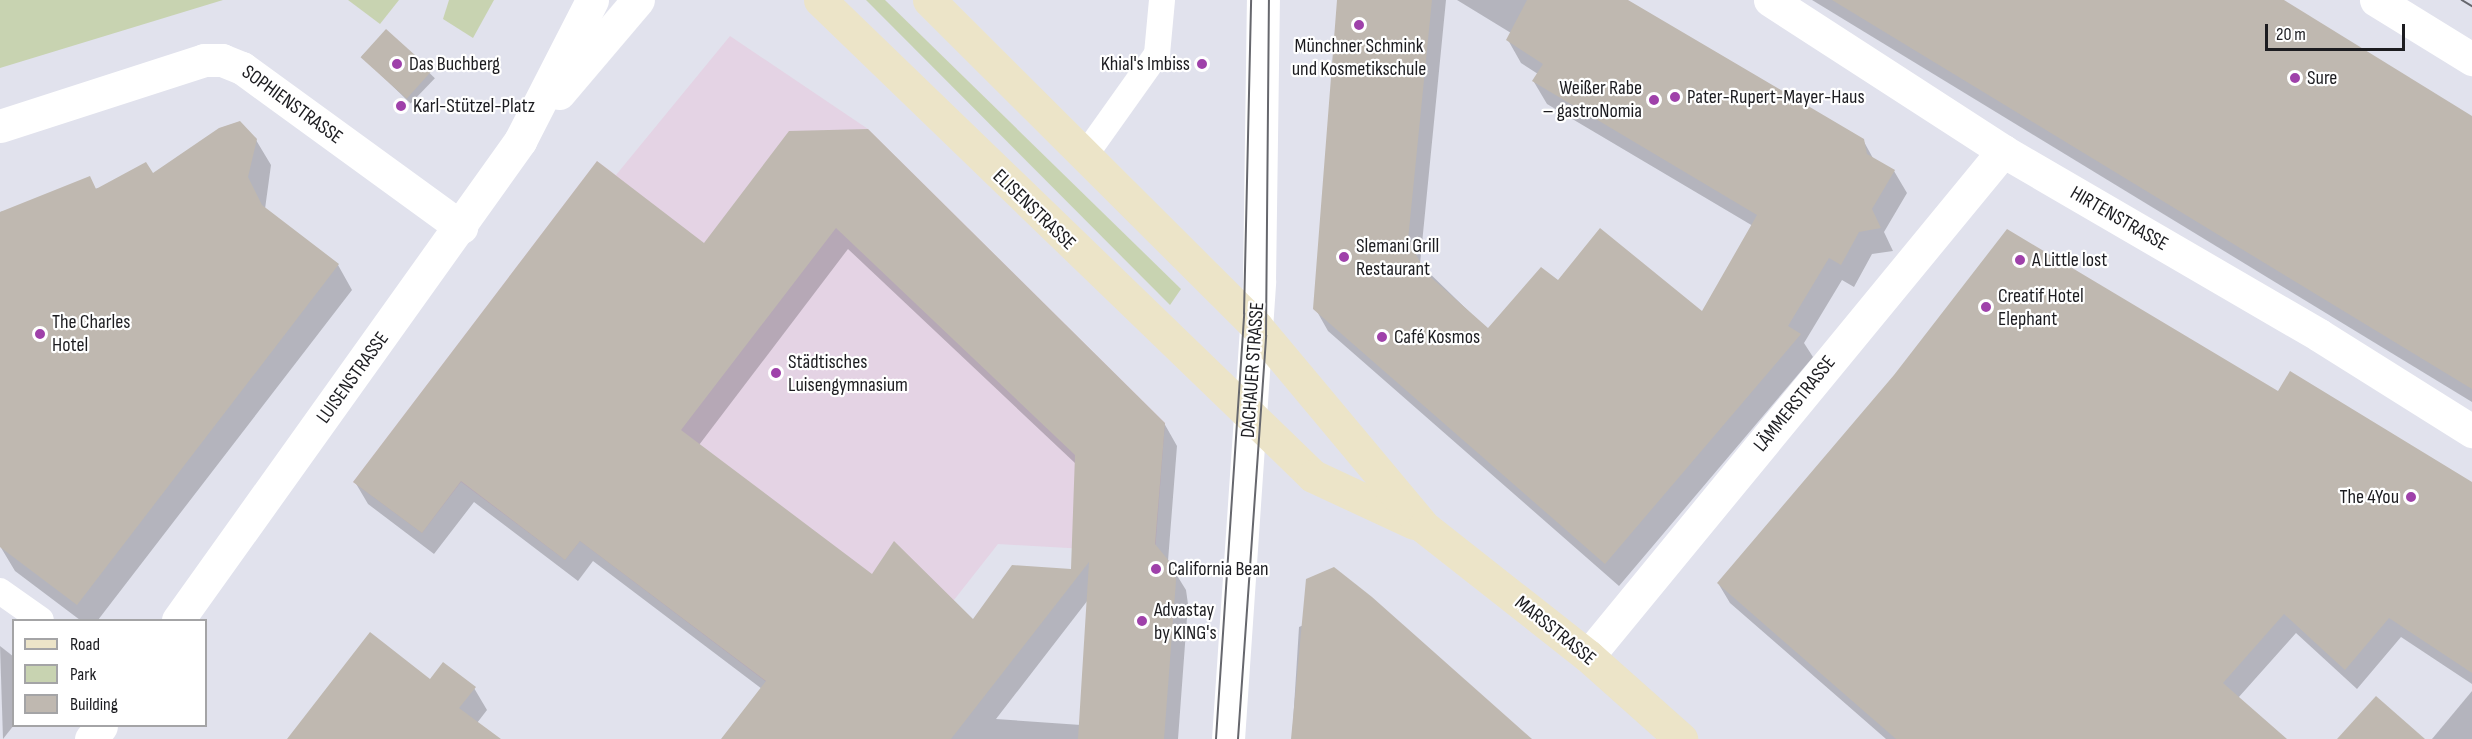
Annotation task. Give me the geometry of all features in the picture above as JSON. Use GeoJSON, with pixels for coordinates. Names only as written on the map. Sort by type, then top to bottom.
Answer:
{"type":"FeatureCollection","features":[{"type":"Feature","properties":{"kind":"main road","name":"ELISENSTRASSE"},"geometry":{"type":"LineString","coordinates":[[820,0],[1249,419]]}},
{"type":"Feature","properties":{"kind":"main road"},"geometry":{"type":"LineString","coordinates":[[929,0],[1257,326]]}},
{"type":"Feature","properties":{"kind":"main road","name":"MARSSTRASSE"},"geometry":{"type":"LineString","coordinates":[[1257,326],[1424,527],[1588,656],[1681,739]]}},
{"type":"Feature","properties":{"kind":"main road","name":"MARSSTRASSE"},"geometry":{"type":"LineString","coordinates":[[1249,419],[1313,476],[1424,527]]}},
{"type":"Feature","properties":{"kind":"street","name":"LUISENSTRASSE"},"geometry":{"type":"LineString","coordinates":[[525,133],[592,0]]}},
{"type":"Feature","properties":{"kind":"street","name":"LUISENSTRASSE"},"geometry":{"type":"LineString","coordinates":[[179,619],[461,227],[525,133],[638,0]]}},
{"type":"Feature","properties":{"kind":"street","name":"DACHAUER STRASSE"},"geometry":{"type":"LineString","coordinates":[[1228,739],[1257,326],[1263,0]]}},
{"type":"Feature","properties":{"kind":"street","name":"HIRTENSTRASSE"},"geometry":{"type":"LineString","coordinates":[[1770,0],[2002,151],[2319,335],[2472,431]]}},
{"type":"Feature","properties":{"kind":"street"},"geometry":{"type":"LineString","coordinates":[[2376,0],[2472,59]]}},
{"type":"Feature","properties":{"kind":"street","name":"SOPHIENSTRASSE"},"geometry":{"type":"LineString","coordinates":[[0,126],[204,60],[222,60],[250,74],[461,227]]}},
{"type":"Feature","properties":{"kind":"street","name":"LÄMMERSTRASSE"},"geometry":{"type":"LineString","coordinates":[[1588,656],[2002,151]]}},
{"type":"Feature","properties":{"kind":"street"},"geometry":{"type":"LineString","coordinates":[[91,739],[100,727]]}},
{"type":"Feature","properties":{"kind":"lane"},"geometry":{"type":"LineString","coordinates":[[1086,154],[1157,54],[1162,0]]}},
{"type":"Feature","properties":{"kind":"lane"},"geometry":{"type":"LineString","coordinates":[[0,591],[38,619]]}},
{"type":"Feature","properties":{"kind":"shaded area","name":"Städtisches Luisengymnasium"},"geometry":{"type":"Polygon","coordinates":[[[730,36],[868,129],[1165,423],[1155,553],[998,544],[954,600],[781,693],[580,541],[565,560],[461,482],[422,533],[353,482],[597,161],[616,175],[730,36]]]}},
{"type":"Feature","properties":{"kind":"green space"},"geometry":{"type":"Polygon","coordinates":[[[0,0],[223,0],[0,68],[0,0]]]}},
{"type":"Feature","properties":{"kind":"green space"},"geometry":{"type":"Polygon","coordinates":[[[348,0],[399,0],[380,24],[348,0]]]}},
{"type":"Feature","properties":{"kind":"green space"},"geometry":{"type":"Polygon","coordinates":[[[449,0],[494,0],[473,38],[443,19],[449,0]]]}},
{"type":"Feature","properties":{"kind":"green space"},"geometry":{"type":"Polygon","coordinates":[[[866,0],[885,0],[1181,289],[1170,305],[866,0]]]}},
{"type":"Feature","properties":{"kind":"building"},"geometry":{"type":"Polygon","coordinates":[[[1337,0],[1432,0],[1408,240],[1426,273],[1488,328],[1541,267],[1558,280],[1600,228],[1702,311],[1757,215],[1532,81],[1543,64],[1506,40],[1527,0],[1628,0],[1864,139],[1867,154],[1895,170],[1872,209],[1881,228],[1859,232],[1841,265],[1829,258],[1788,326],[1801,334],[1605,564],[1313,309],[1337,0]]]}},
{"type":"Feature","properties":{"kind":"building"},"geometry":{"type":"Polygon","coordinates":[[[1832,0],[2284,0],[2472,116],[2472,389],[1832,0]]]}},
{"type":"Feature","properties":{"kind":"building","name":"Das Buchberg"},"geometry":{"type":"Polygon","coordinates":[[[386,29],[432,70],[407,99],[361,57],[386,29]]]}},
{"type":"Feature","properties":{"kind":"building"},"geometry":{"type":"Polygon","coordinates":[[[240,121],[257,139],[248,177],[262,205],[339,264],[77,605],[0,547],[0,212],[90,176],[96,189],[146,162],[153,173],[219,128],[240,121]]]}},
{"type":"Feature","properties":{"kind":"building","name":"Städtisches Luisengymnasium"},"geometry":{"type":"Polygon","coordinates":[[[868,129],[1165,423],[1155,544],[1174,567],[1176,581],[1164,739],[1078,739],[1089,562],[951,739],[721,739],[766,681],[580,541],[565,560],[461,481],[422,533],[353,482],[597,161],[704,243],[789,131],[868,129]],[[836,228],[681,430],[872,574],[894,541],[973,619],[1012,565],[1071,569],[1075,455],[836,228]]]}},
{"type":"Feature","properties":{"kind":"building"},"geometry":{"type":"Polygon","coordinates":[[[2007,229],[2278,391],[2290,371],[2472,482],[2472,673],[2389,618],[2345,670],[2284,614],[2223,683],[2287,739],[1896,739],[1717,583],[1894,375],[2007,229]]]}},
{"type":"Feature","properties":{"kind":"building"},"geometry":{"type":"Polygon","coordinates":[[[1334,567],[1372,597],[1532,739],[1291,739],[1306,579],[1334,567]]]}},
{"type":"Feature","properties":{"kind":"building"},"geometry":{"type":"Polygon","coordinates":[[[370,632],[430,679],[443,662],[476,687],[459,708],[501,739],[287,739],[370,632]]]}},
{"type":"Feature","properties":{"kind":"building"},"geometry":{"type":"Polygon","coordinates":[[[2376,696],[2425,739],[2337,739],[2376,696]]]}},
{"type":"Feature","properties":{"kind":"tram line"},"geometry":{"type":"LineString","coordinates":[[1216,739],[1244,314],[1251,0]]}},
{"type":"Feature","properties":{"kind":"tram line"},"geometry":{"type":"LineString","coordinates":[[1238,739],[1266,336],[1269,0]]}},
{"type":"Feature","properties":{"kind":"tram line"},"geometry":{"type":"LineString","coordinates":[[2462,0],[2472,6]]}},
{"type":"Feature","properties":{"kind":"place","name":"Münchner Schmink und Kosmetikschule"},"geometry":{"type":"Point","coordinates":[1359,25]}},
{"type":"Feature","properties":{"kind":"place","name":"Das Buchberg"},"geometry":{"type":"Point","coordinates":[397,64]}},
{"type":"Feature","properties":{"kind":"place","name":"Khial's Imbiss"},"geometry":{"type":"Point","coordinates":[1202,64]}},
{"type":"Feature","properties":{"kind":"place","name":"Sure"},"geometry":{"type":"Point","coordinates":[2295,78]}},
{"type":"Feature","properties":{"kind":"place","name":"Pater-Rupert-Mayer-Haus"},"geometry":{"type":"Point","coordinates":[1675,97]}},
{"type":"Feature","properties":{"kind":"place","name":"Weißer Rabe – gastroNomia"},"geometry":{"type":"Point","coordinates":[1654,100]}},
{"type":"Feature","properties":{"kind":"place","name":"Karl-Stützel-Platz"},"geometry":{"type":"Point","coordinates":[401,106]}},
{"type":"Feature","properties":{"kind":"place","name":"Slemani Grill Restaurant"},"geometry":{"type":"Point","coordinates":[1344,257]}},
{"type":"Feature","properties":{"kind":"place","name":"A Little lost"},"geometry":{"type":"Point","coordinates":[2020,260]}},
{"type":"Feature","properties":{"kind":"place","name":"Creatif Hotel Elephant"},"geometry":{"type":"Point","coordinates":[1986,307]}},
{"type":"Feature","properties":{"kind":"place","name":"The Charles Hotel"},"geometry":{"type":"Point","coordinates":[40,334]}},
{"type":"Feature","properties":{"kind":"place","name":"Café Kosmos"},"geometry":{"type":"Point","coordinates":[1382,337]}},
{"type":"Feature","properties":{"kind":"place","name":"Städtisches Luisengymnasium"},"geometry":{"type":"Point","coordinates":[776,373]}},
{"type":"Feature","properties":{"kind":"place","name":"The 4You"},"geometry":{"type":"Point","coordinates":[2411,497]}},
{"type":"Feature","properties":{"kind":"place","name":"California Bean"},"geometry":{"type":"Point","coordinates":[1156,569]}},
{"type":"Feature","properties":{"kind":"place","name":"Advastay by KING's"},"geometry":{"type":"Point","coordinates":[1142,621]}}]}
